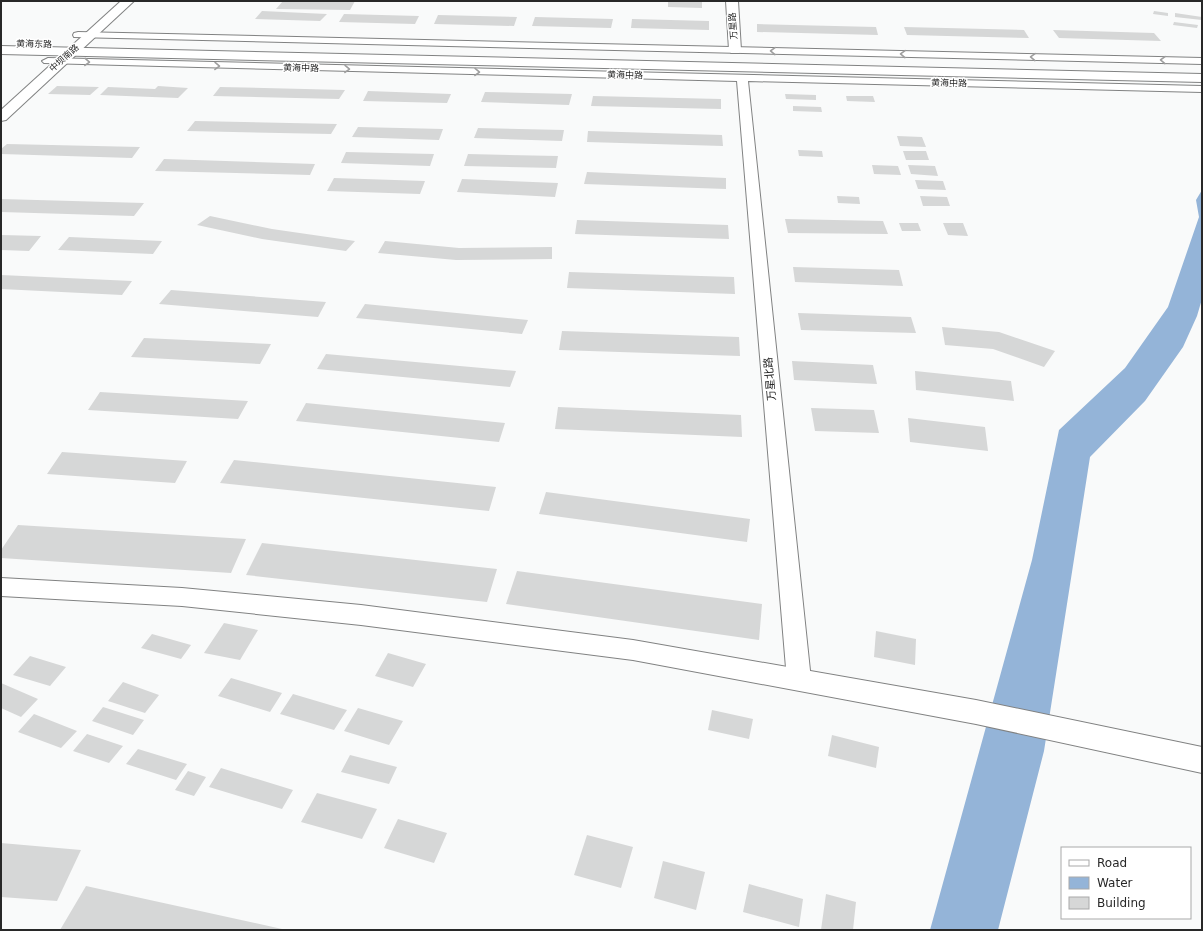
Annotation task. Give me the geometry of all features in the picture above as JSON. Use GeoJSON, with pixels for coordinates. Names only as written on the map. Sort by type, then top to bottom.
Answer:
{"type":"FeatureCollection","features":[{"type":"Feature","properties":{"kind":"street","name":"中坝南路"},"geometry":{"type":"LineString","coordinates":[[1,117],[116,1]]}},
{"type":"Feature","properties":{"kind":"street","name":"中坝南路"},"geometry":{"type":"LineString","coordinates":[[1,104],[128,1]]}},
{"type":"Feature","properties":{"kind":"street","name":"万星路"},"geometry":{"type":"LineString","coordinates":[[732,1],[735,50]]}},
{"type":"Feature","properties":{"kind":"street","name":"黄海东路"},"geometry":{"type":"LineString","coordinates":[[1,44],[66,50]]}},
{"type":"Feature","properties":{"kind":"street","name":"黄海中路"},"geometry":{"type":"LineString","coordinates":[[281,45],[876,67],[1131,82],[1202,89]]}},
{"type":"Feature","properties":{"kind":"street","name":"黄海中路"},"geometry":{"type":"LineString","coordinates":[[66,50],[281,45],[735,50],[876,67]]}},
{"type":"Feature","properties":{"kind":"street","name":"黄海东路"},"geometry":{"type":"LineString","coordinates":[[1,50],[66,50]]}},
{"type":"Feature","properties":{"kind":"street","name":"黄海中路"},"geometry":{"type":"LineString","coordinates":[[66,50],[742,78],[876,67]]}},
{"type":"Feature","properties":{"kind":"street","name":"黄海中路"},"geometry":{"type":"LineString","coordinates":[[450,66],[876,67],[1201,64]]}},
{"type":"Feature","properties":{"kind":"street","name":"万星北路"},"geometry":{"type":"LineString","coordinates":[[742,78],[798,680]]}},
{"type":"Feature","properties":{"kind":"street","name":"黄海中路"},"geometry":{"type":"LineString","coordinates":[[1131,82],[1202,78]]}},
{"type":"Feature","properties":{"kind":"street"},"geometry":{"type":"LineString","coordinates":[[1,587],[182,597],[361,615],[633,650],[976,712],[1202,760]]}},
{"type":"Feature","properties":{"kind":"water"},"geometry":{"type":"Polygon","coordinates":[[[1202,190],[1202,299],[1197,316],[1183,347],[1145,401],[1090,457],[1044,751],[998,930],[930,930],[1032,560],[1059,430],[1125,368],[1168,307],[1199,217],[1196,200],[1202,190]]]}},
{"type":"Feature","properties":{"kind":"building"},"geometry":{"type":"Polygon","coordinates":[[[283,1],[355,1],[350,10],[276,9],[283,1]]]}},
{"type":"Feature","properties":{"kind":"building"},"geometry":{"type":"Polygon","coordinates":[[[668,1],[702,1],[702,8],[668,7],[668,1]]]}},
{"type":"Feature","properties":{"kind":"building"},"geometry":{"type":"Polygon","coordinates":[[[262,11],[327,14],[320,21],[255,19],[262,11]]]}},
{"type":"Feature","properties":{"kind":"building"},"geometry":{"type":"Polygon","coordinates":[[[1154,11],[1168,13],[1168,16],[1153,14],[1154,11]]]}},
{"type":"Feature","properties":{"kind":"building"},"geometry":{"type":"Polygon","coordinates":[[[1175,13],[1202,17],[1202,20],[1175,17],[1175,13]]]}},
{"type":"Feature","properties":{"kind":"building"},"geometry":{"type":"Polygon","coordinates":[[[344,14],[419,16],[415,24],[339,22],[344,14]]]}},
{"type":"Feature","properties":{"kind":"building"},"geometry":{"type":"Polygon","coordinates":[[[438,15],[517,17],[514,26],[434,24],[438,15]]]}},
{"type":"Feature","properties":{"kind":"building"},"geometry":{"type":"Polygon","coordinates":[[[535,17],[613,19],[611,28],[532,26],[535,17]]]}},
{"type":"Feature","properties":{"kind":"building"},"geometry":{"type":"Polygon","coordinates":[[[632,19],[709,21],[709,30],[631,28],[632,19]]]}},
{"type":"Feature","properties":{"kind":"building"},"geometry":{"type":"Polygon","coordinates":[[[1174,22],[1198,25],[1197,28],[1173,25],[1174,22]]]}},
{"type":"Feature","properties":{"kind":"building"},"geometry":{"type":"Polygon","coordinates":[[[757,24],[876,27],[878,35],[757,32],[757,24]]]}},
{"type":"Feature","properties":{"kind":"building"},"geometry":{"type":"Polygon","coordinates":[[[904,27],[1024,30],[1029,38],[907,35],[904,27]]]}},
{"type":"Feature","properties":{"kind":"building"},"geometry":{"type":"Polygon","coordinates":[[[1053,30],[1154,33],[1161,41],[1059,38],[1053,30]]]}},
{"type":"Feature","properties":{"kind":"building"},"geometry":{"type":"Polygon","coordinates":[[[57,86],[99,87],[90,95],[48,94],[57,86]]]}},
{"type":"Feature","properties":{"kind":"building"},"geometry":{"type":"Polygon","coordinates":[[[158,86],[188,88],[178,98],[100,95],[108,87],[155,89],[158,86]]]}},
{"type":"Feature","properties":{"kind":"building"},"geometry":{"type":"Polygon","coordinates":[[[220,87],[345,90],[339,99],[213,96],[220,87]]]}},
{"type":"Feature","properties":{"kind":"building"},"geometry":{"type":"Polygon","coordinates":[[[368,91],[451,94],[447,103],[363,101],[368,91]]]}},
{"type":"Feature","properties":{"kind":"building"},"geometry":{"type":"Polygon","coordinates":[[[485,92],[572,94],[569,105],[481,102],[485,92]]]}},
{"type":"Feature","properties":{"kind":"building"},"geometry":{"type":"Polygon","coordinates":[[[785,94],[816,95],[816,100],[786,99],[785,94]]]}},
{"type":"Feature","properties":{"kind":"building"},"geometry":{"type":"Polygon","coordinates":[[[593,96],[721,99],[721,109],[591,106],[593,96]]]}},
{"type":"Feature","properties":{"kind":"building"},"geometry":{"type":"Polygon","coordinates":[[[846,96],[873,96],[875,102],[847,101],[846,96]]]}},
{"type":"Feature","properties":{"kind":"building"},"geometry":{"type":"Polygon","coordinates":[[[793,106],[821,107],[822,112],[793,111],[793,106]]]}},
{"type":"Feature","properties":{"kind":"building"},"geometry":{"type":"Polygon","coordinates":[[[195,121],[337,124],[331,134],[187,131],[195,121]]]}},
{"type":"Feature","properties":{"kind":"building"},"geometry":{"type":"Polygon","coordinates":[[[358,127],[443,129],[439,140],[352,137],[358,127]]]}},
{"type":"Feature","properties":{"kind":"building"},"geometry":{"type":"Polygon","coordinates":[[[478,128],[564,130],[562,141],[474,138],[478,128]]]}},
{"type":"Feature","properties":{"kind":"building"},"geometry":{"type":"Polygon","coordinates":[[[588,131],[722,135],[723,146],[587,142],[588,131]]]}},
{"type":"Feature","properties":{"kind":"building"},"geometry":{"type":"Polygon","coordinates":[[[897,136],[922,137],[926,147],[900,146],[897,136]]]}},
{"type":"Feature","properties":{"kind":"building"},"geometry":{"type":"Polygon","coordinates":[[[7,144],[140,147],[132,158],[1,154],[1,149],[7,144]]]}},
{"type":"Feature","properties":{"kind":"building"},"geometry":{"type":"Polygon","coordinates":[[[798,150],[822,151],[823,157],[799,156],[798,150]]]}},
{"type":"Feature","properties":{"kind":"building"},"geometry":{"type":"Polygon","coordinates":[[[903,151],[926,151],[929,160],[906,160],[903,151]]]}},
{"type":"Feature","properties":{"kind":"building"},"geometry":{"type":"Polygon","coordinates":[[[346,152],[434,154],[430,166],[341,163],[346,152]]]}},
{"type":"Feature","properties":{"kind":"building"},"geometry":{"type":"Polygon","coordinates":[[[468,154],[558,156],[556,168],[464,166],[468,154]]]}},
{"type":"Feature","properties":{"kind":"building"},"geometry":{"type":"Polygon","coordinates":[[[164,159],[315,164],[310,175],[155,171],[164,159]]]}},
{"type":"Feature","properties":{"kind":"building"},"geometry":{"type":"Polygon","coordinates":[[[872,165],[898,166],[901,175],[874,174],[872,165]]]}},
{"type":"Feature","properties":{"kind":"building"},"geometry":{"type":"Polygon","coordinates":[[[908,165],[935,166],[938,176],[911,174],[908,165]]]}},
{"type":"Feature","properties":{"kind":"building"},"geometry":{"type":"Polygon","coordinates":[[[587,172],[726,178],[726,189],[584,184],[587,172]]]}},
{"type":"Feature","properties":{"kind":"building"},"geometry":{"type":"Polygon","coordinates":[[[334,178],[425,181],[420,194],[327,191],[334,178]]]}},
{"type":"Feature","properties":{"kind":"building"},"geometry":{"type":"Polygon","coordinates":[[[462,179],[558,183],[555,197],[457,192],[462,179]]]}},
{"type":"Feature","properties":{"kind":"building"},"geometry":{"type":"Polygon","coordinates":[[[915,180],[943,181],[946,190],[918,189],[915,180]]]}},
{"type":"Feature","properties":{"kind":"building"},"geometry":{"type":"Polygon","coordinates":[[[837,196],[859,197],[860,204],[838,203],[837,196]]]}},
{"type":"Feature","properties":{"kind":"building"},"geometry":{"type":"Polygon","coordinates":[[[920,196],[947,197],[950,206],[923,206],[920,196]]]}},
{"type":"Feature","properties":{"kind":"building"},"geometry":{"type":"Polygon","coordinates":[[[1,199],[144,203],[134,216],[1,212],[1,199]]]}},
{"type":"Feature","properties":{"kind":"building"},"geometry":{"type":"Polygon","coordinates":[[[210,216],[272,229],[355,241],[346,251],[262,239],[197,225],[210,216]]]}},
{"type":"Feature","properties":{"kind":"building"},"geometry":{"type":"Polygon","coordinates":[[[785,219],[883,221],[888,234],[788,233],[785,219]]]}},
{"type":"Feature","properties":{"kind":"building"},"geometry":{"type":"Polygon","coordinates":[[[577,220],[728,225],[729,239],[575,234],[577,220]]]}},
{"type":"Feature","properties":{"kind":"building"},"geometry":{"type":"Polygon","coordinates":[[[899,223],[918,223],[921,231],[902,231],[899,223]]]}},
{"type":"Feature","properties":{"kind":"building"},"geometry":{"type":"Polygon","coordinates":[[[943,223],[963,223],[968,236],[948,235],[943,223]]]}},
{"type":"Feature","properties":{"kind":"building"},"geometry":{"type":"Polygon","coordinates":[[[1,235],[41,236],[29,251],[1,250],[1,235]]]}},
{"type":"Feature","properties":{"kind":"building"},"geometry":{"type":"Polygon","coordinates":[[[69,237],[162,241],[153,254],[58,250],[69,237]]]}},
{"type":"Feature","properties":{"kind":"building"},"geometry":{"type":"Polygon","coordinates":[[[385,241],[459,248],[552,247],[552,259],[456,260],[378,253],[385,241]]]}},
{"type":"Feature","properties":{"kind":"building"},"geometry":{"type":"Polygon","coordinates":[[[793,267],[899,270],[903,286],[795,282],[793,267]]]}},
{"type":"Feature","properties":{"kind":"building"},"geometry":{"type":"Polygon","coordinates":[[[569,272],[734,277],[735,294],[567,288],[569,272]]]}},
{"type":"Feature","properties":{"kind":"building"},"geometry":{"type":"Polygon","coordinates":[[[1,275],[132,281],[122,295],[1,289],[1,275]]]}},
{"type":"Feature","properties":{"kind":"building"},"geometry":{"type":"Polygon","coordinates":[[[171,290],[326,302],[318,317],[159,304],[171,290]]]}},
{"type":"Feature","properties":{"kind":"building"},"geometry":{"type":"Polygon","coordinates":[[[365,304],[528,320],[522,334],[356,318],[365,304]]]}},
{"type":"Feature","properties":{"kind":"building"},"geometry":{"type":"Polygon","coordinates":[[[798,313],[911,317],[916,333],[801,330],[798,313]]]}},
{"type":"Feature","properties":{"kind":"building"},"geometry":{"type":"Polygon","coordinates":[[[942,327],[999,332],[1055,351],[1044,367],[993,349],[945,345],[942,327]]]}},
{"type":"Feature","properties":{"kind":"building"},"geometry":{"type":"Polygon","coordinates":[[[562,331],[739,337],[740,356],[559,350],[562,331]]]}},
{"type":"Feature","properties":{"kind":"building"},"geometry":{"type":"Polygon","coordinates":[[[144,338],[271,344],[260,364],[131,357],[144,338]]]}},
{"type":"Feature","properties":{"kind":"building"},"geometry":{"type":"Polygon","coordinates":[[[326,354],[516,371],[510,387],[317,369],[326,354]]]}},
{"type":"Feature","properties":{"kind":"building"},"geometry":{"type":"Polygon","coordinates":[[[792,361],[873,365],[877,384],[794,380],[792,361]]]}},
{"type":"Feature","properties":{"kind":"building"},"geometry":{"type":"Polygon","coordinates":[[[915,371],[1011,381],[1014,401],[916,390],[915,371]]]}},
{"type":"Feature","properties":{"kind":"building"},"geometry":{"type":"Polygon","coordinates":[[[100,392],[248,401],[238,419],[88,410],[100,392]]]}},
{"type":"Feature","properties":{"kind":"building"},"geometry":{"type":"Polygon","coordinates":[[[306,403],[505,423],[499,442],[296,421],[306,403]]]}},
{"type":"Feature","properties":{"kind":"building"},"geometry":{"type":"Polygon","coordinates":[[[558,407],[741,415],[742,437],[555,429],[558,407]]]}},
{"type":"Feature","properties":{"kind":"building"},"geometry":{"type":"Polygon","coordinates":[[[811,408],[874,410],[879,433],[815,431],[811,408]]]}},
{"type":"Feature","properties":{"kind":"building"},"geometry":{"type":"Polygon","coordinates":[[[908,418],[985,427],[988,451],[910,442],[908,418]]]}},
{"type":"Feature","properties":{"kind":"building"},"geometry":{"type":"Polygon","coordinates":[[[62,452],[187,461],[175,483],[47,474],[62,452]]]}},
{"type":"Feature","properties":{"kind":"building"},"geometry":{"type":"Polygon","coordinates":[[[234,460],[496,487],[489,511],[220,483],[234,460]]]}},
{"type":"Feature","properties":{"kind":"building"},"geometry":{"type":"Polygon","coordinates":[[[546,492],[750,519],[747,542],[539,514],[546,492]]]}},
{"type":"Feature","properties":{"kind":"building"},"geometry":{"type":"Polygon","coordinates":[[[18,525],[246,539],[231,573],[1,558],[1,550],[18,525]]]}},
{"type":"Feature","properties":{"kind":"building"},"geometry":{"type":"Polygon","coordinates":[[[262,543],[497,569],[487,602],[246,575],[262,543]]]}},
{"type":"Feature","properties":{"kind":"building"},"geometry":{"type":"Polygon","coordinates":[[[517,571],[762,604],[759,640],[506,604],[517,571]]]}},
{"type":"Feature","properties":{"kind":"building"},"geometry":{"type":"Polygon","coordinates":[[[224,623],[258,630],[240,660],[204,653],[224,623]]]}},
{"type":"Feature","properties":{"kind":"building"},"geometry":{"type":"Polygon","coordinates":[[[876,631],[916,639],[915,665],[874,657],[876,631]]]}},
{"type":"Feature","properties":{"kind":"building"},"geometry":{"type":"Polygon","coordinates":[[[152,634],[191,645],[181,659],[141,648],[152,634]]]}},
{"type":"Feature","properties":{"kind":"building"},"geometry":{"type":"Polygon","coordinates":[[[388,653],[426,664],[413,687],[375,676],[388,653]]]}},
{"type":"Feature","properties":{"kind":"building"},"geometry":{"type":"Polygon","coordinates":[[[30,656],[66,667],[50,686],[13,675],[30,656]]]}},
{"type":"Feature","properties":{"kind":"building"},"geometry":{"type":"Polygon","coordinates":[[[231,678],[282,693],[270,712],[218,696],[231,678]]]}},
{"type":"Feature","properties":{"kind":"building"},"geometry":{"type":"Polygon","coordinates":[[[123,682],[159,695],[145,713],[108,701],[123,682]]]}},
{"type":"Feature","properties":{"kind":"building"},"geometry":{"type":"Polygon","coordinates":[[[1,683],[38,699],[21,717],[1,708],[1,683]]]}},
{"type":"Feature","properties":{"kind":"building"},"geometry":{"type":"Polygon","coordinates":[[[293,694],[347,710],[334,730],[280,714],[293,694]]]}},
{"type":"Feature","properties":{"kind":"building"},"geometry":{"type":"Polygon","coordinates":[[[103,707],[144,720],[133,735],[92,721],[103,707]]]}},
{"type":"Feature","properties":{"kind":"building"},"geometry":{"type":"Polygon","coordinates":[[[358,708],[403,721],[389,745],[344,731],[358,708]]]}},
{"type":"Feature","properties":{"kind":"building"},"geometry":{"type":"Polygon","coordinates":[[[712,710],[753,719],[749,739],[708,730],[712,710]]]}},
{"type":"Feature","properties":{"kind":"building"},"geometry":{"type":"Polygon","coordinates":[[[34,714],[77,731],[61,748],[18,732],[34,714]]]}},
{"type":"Feature","properties":{"kind":"building"},"geometry":{"type":"Polygon","coordinates":[[[87,734],[123,746],[109,763],[73,751],[87,734]]]}},
{"type":"Feature","properties":{"kind":"building"},"geometry":{"type":"Polygon","coordinates":[[[832,735],[879,747],[876,768],[828,756],[832,735]]]}},
{"type":"Feature","properties":{"kind":"building"},"geometry":{"type":"Polygon","coordinates":[[[138,749],[187,764],[176,780],[126,764],[138,749]]]}},
{"type":"Feature","properties":{"kind":"building"},"geometry":{"type":"Polygon","coordinates":[[[350,755],[397,767],[389,784],[341,772],[350,755]]]}},
{"type":"Feature","properties":{"kind":"building"},"geometry":{"type":"Polygon","coordinates":[[[221,768],[293,790],[282,809],[209,787],[221,768]]]}},
{"type":"Feature","properties":{"kind":"building"},"geometry":{"type":"Polygon","coordinates":[[[188,771],[206,777],[194,796],[175,790],[188,771]]]}},
{"type":"Feature","properties":{"kind":"building"},"geometry":{"type":"Polygon","coordinates":[[[317,793],[377,809],[362,839],[301,822],[317,793]]]}},
{"type":"Feature","properties":{"kind":"building"},"geometry":{"type":"Polygon","coordinates":[[[398,819],[447,833],[434,863],[384,848],[398,819]]]}},
{"type":"Feature","properties":{"kind":"building"},"geometry":{"type":"Polygon","coordinates":[[[587,835],[633,847],[621,888],[574,875],[587,835]]]}},
{"type":"Feature","properties":{"kind":"building"},"geometry":{"type":"Polygon","coordinates":[[[1,843],[81,850],[57,901],[1,897],[1,843]]]}},
{"type":"Feature","properties":{"kind":"building"},"geometry":{"type":"Polygon","coordinates":[[[663,861],[705,872],[696,910],[654,898],[663,861]]]}},
{"type":"Feature","properties":{"kind":"building"},"geometry":{"type":"Polygon","coordinates":[[[749,884],[803,899],[799,927],[743,912],[749,884]]]}},
{"type":"Feature","properties":{"kind":"building"},"geometry":{"type":"Polygon","coordinates":[[[86,886],[282,929],[282,930],[60,930],[86,886]]]}},
{"type":"Feature","properties":{"kind":"building"},"geometry":{"type":"Polygon","coordinates":[[[826,894],[856,902],[853,930],[821,930],[826,894]]]}}]}
